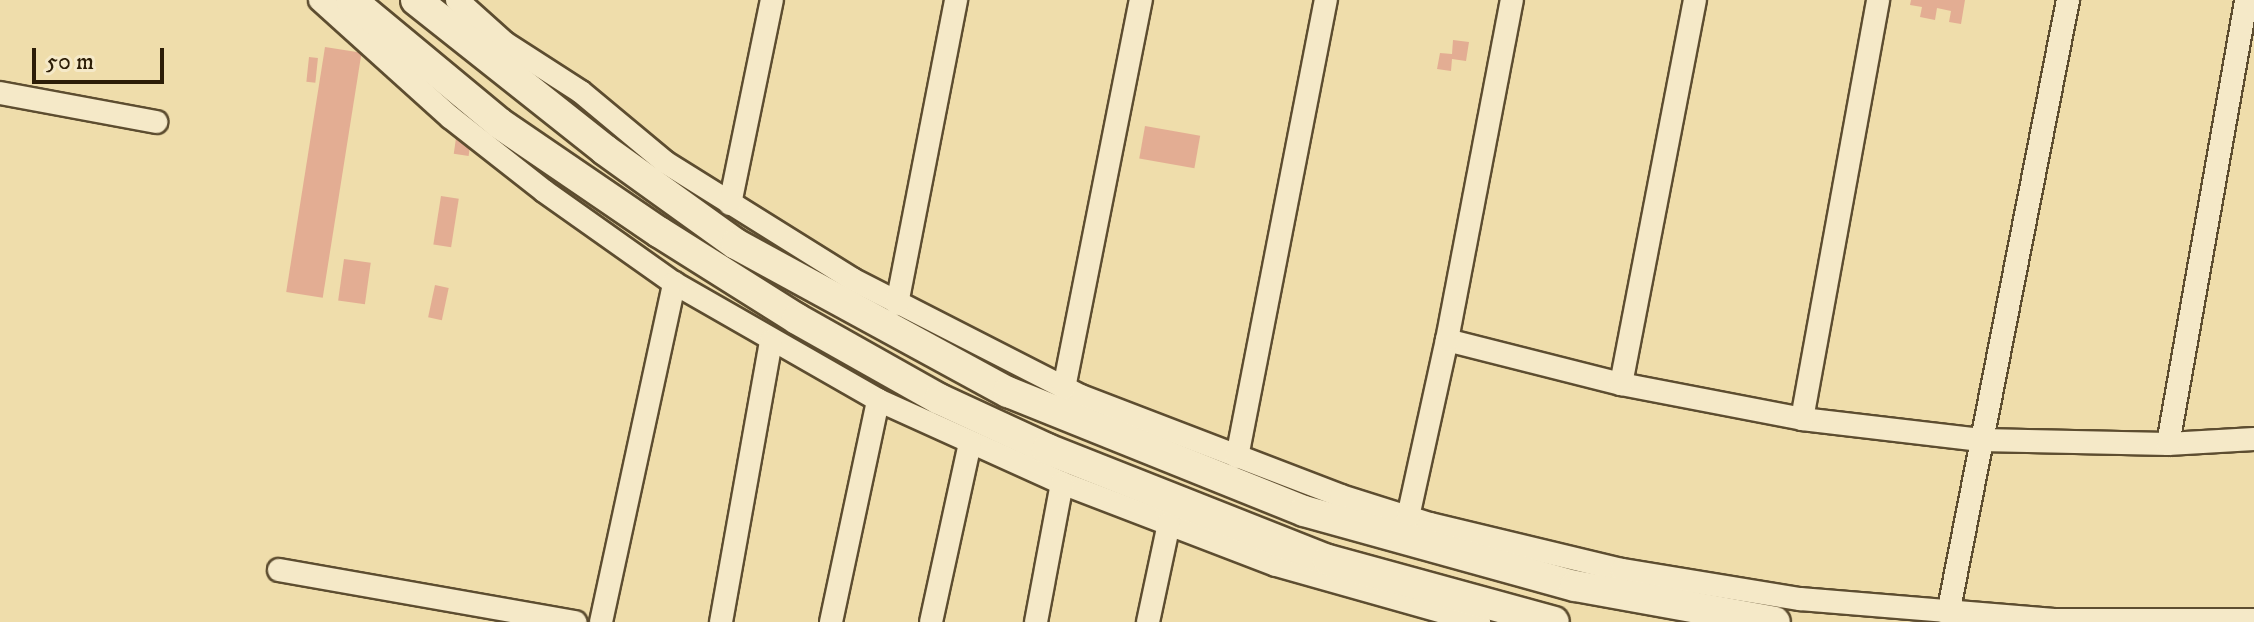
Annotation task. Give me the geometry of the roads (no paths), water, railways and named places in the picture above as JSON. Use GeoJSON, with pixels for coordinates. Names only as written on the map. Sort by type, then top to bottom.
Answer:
{"type":"FeatureCollection","features":[{"type":"Feature","properties":{"kind":"main road"},"geometry":{"type":"LineString","coordinates":[[351,0],[499,123],[647,224],[797,319],[939,399],[1047,449],[1328,560],[1554,622]]}},
{"type":"Feature","properties":{"kind":"main road"},"geometry":{"type":"LineString","coordinates":[[416,0],[605,150],[736,244],[1008,392],[1304,511],[1575,586],[1775,622]]}},
{"type":"Feature","properties":{"kind":"street"},"geometry":{"type":"LineString","coordinates":[[320,0],[450,117],[544,191],[674,283],[878,400],[1062,483],[1276,565],[1475,622]]}},
{"type":"Feature","properties":{"kind":"street"},"geometry":{"type":"LineString","coordinates":[[457,0],[505,43],[581,92],[665,162],[897,304],[1064,388],[1237,457],[1408,517],[1508,544],[1712,586],[1948,614],[2085,621],[2254,620]]}},
{"type":"Feature","properties":{"kind":"street"},"geometry":{"type":"LineString","coordinates":[[730,204],[772,0]]}},
{"type":"Feature","properties":{"kind":"street"},"geometry":{"type":"LineString","coordinates":[[897,304],[956,0]]}},
{"type":"Feature","properties":{"kind":"street"},"geometry":{"type":"LineString","coordinates":[[1064,388],[1141,0]]}},
{"type":"Feature","properties":{"kind":"street"},"geometry":{"type":"LineString","coordinates":[[1237,457],[1326,0]]}},
{"type":"Feature","properties":{"kind":"street"},"geometry":{"type":"LineString","coordinates":[[1408,517],[1447,340],[1512,0]]}},
{"type":"Feature","properties":{"kind":"street"},"geometry":{"type":"LineString","coordinates":[[1621,384],[1695,0]]}},
{"type":"Feature","properties":{"kind":"street"},"geometry":{"type":"LineString","coordinates":[[1802,419],[1878,0]]}},
{"type":"Feature","properties":{"kind":"street"},"geometry":{"type":"LineString","coordinates":[[1948,614],[2068,0]]}},
{"type":"Feature","properties":{"kind":"street"},"geometry":{"type":"LineString","coordinates":[[2168,444],[2246,0]]}},
{"type":"Feature","properties":{"kind":"street"},"geometry":{"type":"LineString","coordinates":[[0,93],[156,122]]}},
{"type":"Feature","properties":{"kind":"street"},"geometry":{"type":"LineString","coordinates":[[601,622],[674,283]]}},
{"type":"Feature","properties":{"kind":"street"},"geometry":{"type":"LineString","coordinates":[[1447,340],[1621,384],[1802,419],[1981,440],[2168,444],[2254,439]]}},
{"type":"Feature","properties":{"kind":"street"},"geometry":{"type":"LineString","coordinates":[[721,622],[771,341]]}},
{"type":"Feature","properties":{"kind":"street"},"geometry":{"type":"LineString","coordinates":[[831,622],[878,400]]}},
{"type":"Feature","properties":{"kind":"street"},"geometry":{"type":"LineString","coordinates":[[931,622],[970,443]]}},
{"type":"Feature","properties":{"kind":"street"},"geometry":{"type":"LineString","coordinates":[[1036,622],[1062,483]]}},
{"type":"Feature","properties":{"kind":"street"},"geometry":{"type":"LineString","coordinates":[[1148,622],[1169,523]]}},
{"type":"Feature","properties":{"kind":"street"},"geometry":{"type":"LineString","coordinates":[[279,570],[575,622]]}}]}
